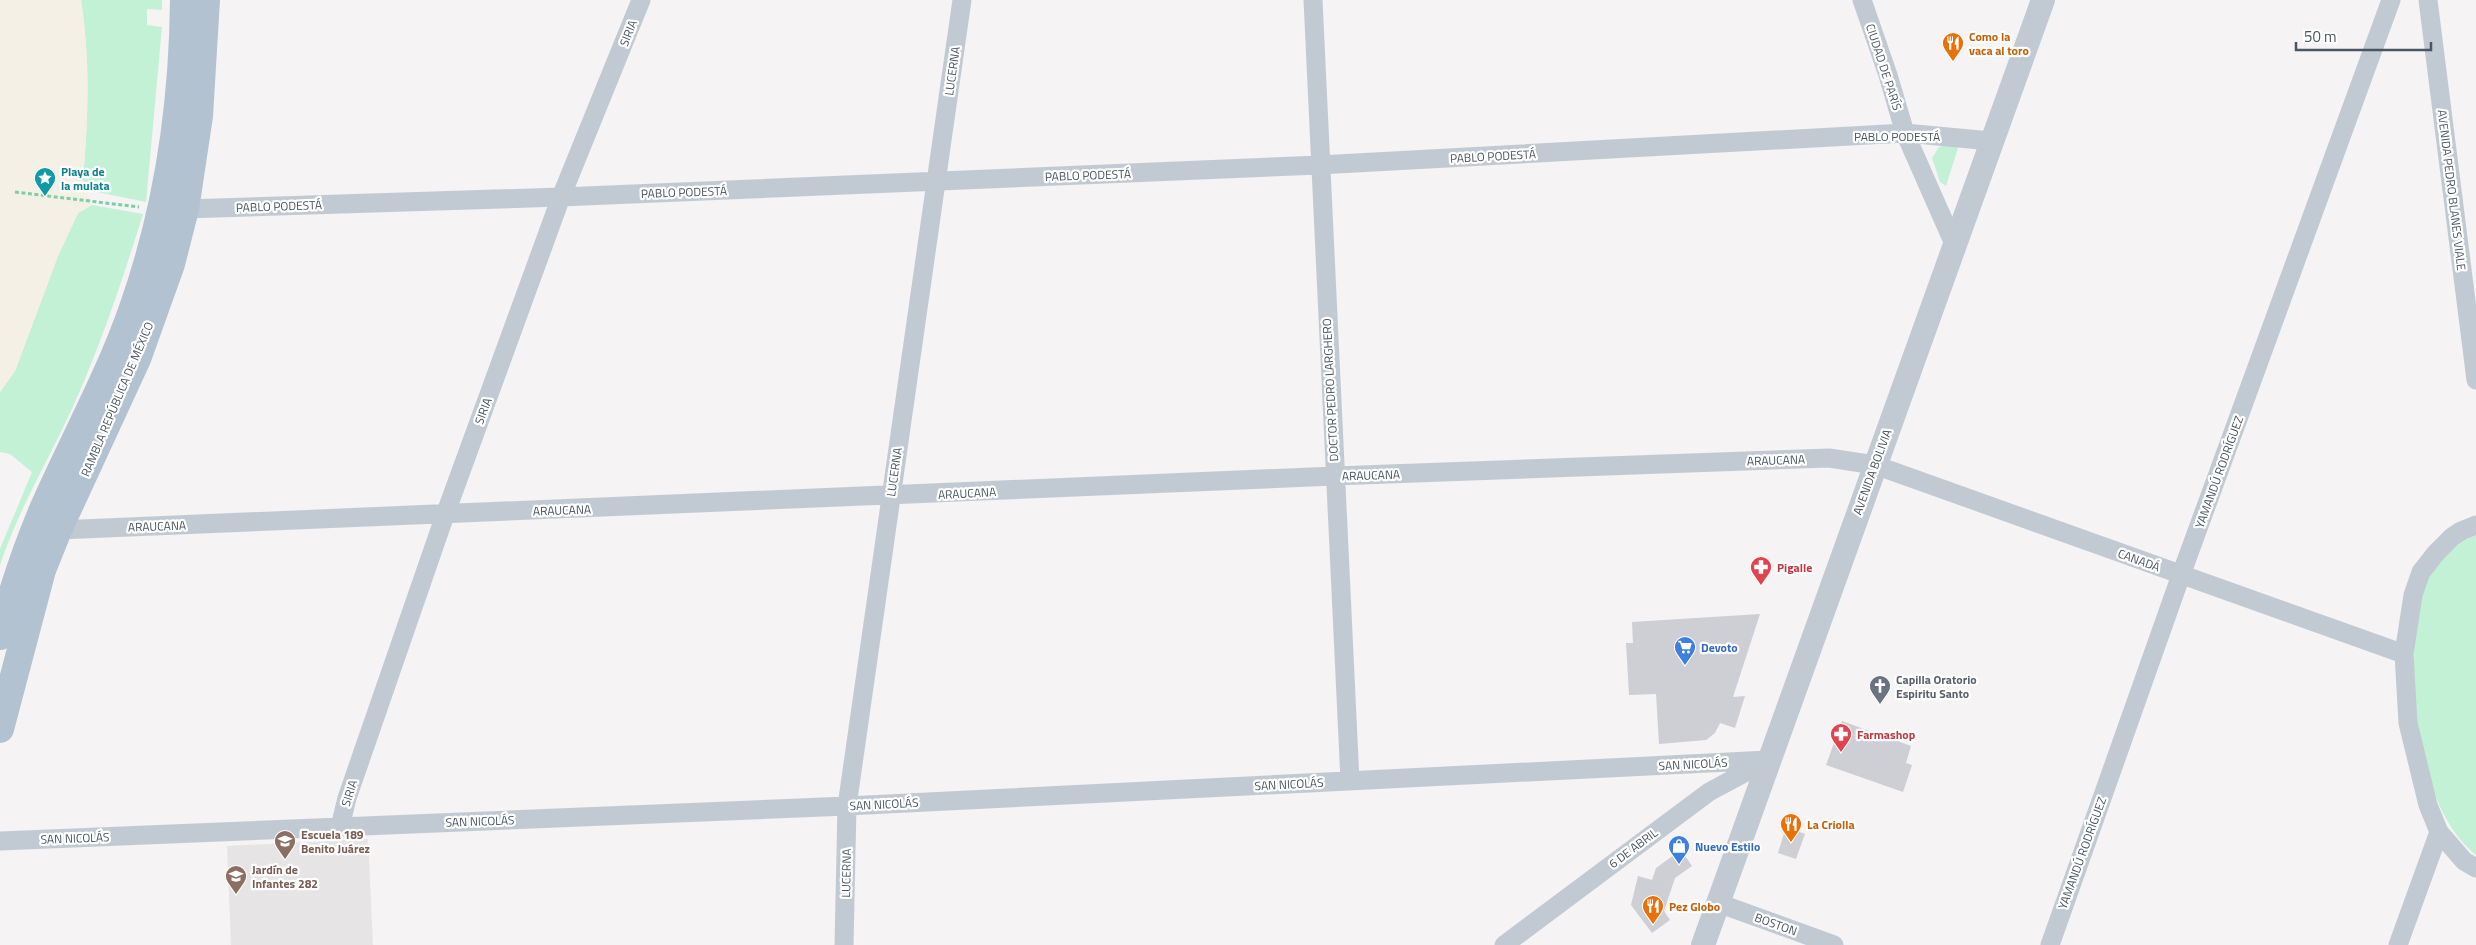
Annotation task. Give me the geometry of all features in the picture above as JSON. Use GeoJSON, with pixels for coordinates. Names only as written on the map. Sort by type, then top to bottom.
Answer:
{"type":"FeatureCollection","features":[{"type":"Feature","properties":{"kind":"main road","name":"RAMBLA REPÚBLICA DE MÉXICO"},"geometry":{"type":"LineString","coordinates":[[0,729],[42,570],[58,530],[137,359],[171,264],[176,117],[184,0]]}},
{"type":"Feature","properties":{"kind":"main road","name":"RAMBLA REPÚBLICA DE MÉXICO"},"geometry":{"type":"LineString","coordinates":[[0,636],[14,584],[30,540],[98,392],[173,209],[199,116],[206,0]]}},
{"type":"Feature","properties":{"kind":"street","name":"SIRIA"},"geometry":{"type":"LineString","coordinates":[[340,827],[347,798],[446,515],[561,197],[641,0]]}},
{"type":"Feature","properties":{"kind":"street","name":"LUCERNA"},"geometry":{"type":"LineString","coordinates":[[844,945],[847,806],[962,0]]}},
{"type":"Feature","properties":{"kind":"street","name":"DOCTOR PEDRO LARGHERO"},"geometry":{"type":"LineString","coordinates":[[1313,0],[1319,165],[1350,781]]}},
{"type":"Feature","properties":{"kind":"street","name":"CIUDAD DE PARÍS"},"geometry":{"type":"LineString","coordinates":[[1862,0],[1888,75],[1905,134],[1954,244]]}},
{"type":"Feature","properties":{"kind":"street","name":"AVENIDA BOLIVIA"},"geometry":{"type":"LineString","coordinates":[[1703,945],[2043,0]]}},
{"type":"Feature","properties":{"kind":"street","name":"YAMANDÚ RODRÍGUEZ"},"geometry":{"type":"LineString","coordinates":[[2050,945],[2181,576],[2391,0]]}},
{"type":"Feature","properties":{"kind":"street","name":"AVENIDA PEDRO BLANES VIALE"},"geometry":{"type":"LineString","coordinates":[[2428,0],[2476,380]]}},
{"type":"Feature","properties":{"kind":"street","name":"PABLO PODESTÁ"},"geometry":{"type":"LineString","coordinates":[[173,209],[561,197],[1319,165],[1905,134],[1991,141]]}},
{"type":"Feature","properties":{"kind":"street","name":"ARAUCANA"},"geometry":{"type":"LineString","coordinates":[[58,530],[1334,476],[1829,458],[1875,465]]}},
{"type":"Feature","properties":{"kind":"street","name":"CANADÁ"},"geometry":{"type":"LineString","coordinates":[[1875,465],[2181,576],[2404,654]]}},
{"type":"Feature","properties":{"kind":"street"},"geometry":{"type":"LineString","coordinates":[[2476,525],[2452,537],[2421,572],[2413,595],[2404,654],[2408,723],[2428,805],[2440,832],[2464,861],[2476,868]]}},
{"type":"Feature","properties":{"kind":"street","name":"SAN NICOLÁS"},"geometry":{"type":"LineString","coordinates":[[0,840],[847,806],[1768,760]]}},
{"type":"Feature","properties":{"kind":"street","name":"6 DE ABRIL"},"geometry":{"type":"LineString","coordinates":[[1504,945],[1709,792],[1768,760]]}},
{"type":"Feature","properties":{"kind":"street"},"geometry":{"type":"LineString","coordinates":[[2398,945],[2440,832]]}},
{"type":"Feature","properties":{"kind":"street","name":"BOSTON"},"geometry":{"type":"LineString","coordinates":[[1718,903],[1834,945]]}},
{"type":"Feature","properties":{"kind":"path"},"geometry":{"type":"LineString","coordinates":[[16,192],[173,209]]}},
{"type":"Feature","properties":{"kind":"shaded area"},"geometry":{"type":"Polygon","coordinates":[[[368,839],[373,945],[231,945],[227,846],[368,839]]]}},
{"type":"Feature","properties":{"kind":"green space"},"geometry":{"type":"Polygon","coordinates":[[[81,0],[162,0],[162,10],[147,9],[147,25],[162,27],[146,202],[82,189],[88,94],[81,0]]]}},
{"type":"Feature","properties":{"kind":"green space"},"geometry":{"type":"Polygon","coordinates":[[[1956,144],[1958,148],[1946,186],[1940,182],[1932,158],[1939,147],[1956,144]]]}},
{"type":"Feature","properties":{"kind":"green space"},"geometry":{"type":"Polygon","coordinates":[[[92,205],[143,214],[97,349],[69,415],[17,521],[0,565],[0,549],[32,472],[10,454],[0,452],[0,392],[15,371],[58,256],[78,213],[92,205]]]}},
{"type":"Feature","properties":{"kind":"green space"},"geometry":{"type":"Polygon","coordinates":[[[2476,536],[2476,855],[2454,832],[2438,801],[2425,766],[2418,727],[2414,687],[2414,648],[2418,612],[2425,582],[2432,570],[2442,559],[2461,543],[2476,536]]]}},
{"type":"Feature","properties":{"kind":"sand","name":"Playa de la mulata"},"geometry":{"type":"Polygon","coordinates":[[[0,0],[81,0],[88,94],[82,189],[87,190],[92,205],[78,213],[58,256],[15,371],[0,392],[0,0]]]}},
{"type":"Feature","properties":{"kind":"building","name":"Devoto"},"geometry":{"type":"Polygon","coordinates":[[[1760,614],[1733,697],[1745,696],[1735,728],[1720,723],[1715,733],[1706,740],[1659,744],[1656,694],[1629,695],[1626,643],[1633,643],[1632,622],[1760,614]]]}},
{"type":"Feature","properties":{"kind":"building"},"geometry":{"type":"Polygon","coordinates":[[[1842,721],[1911,746],[1906,763],[1912,765],[1903,792],[1826,765],[1842,721]]]}},
{"type":"Feature","properties":{"kind":"building","name":"La Criolla"},"geometry":{"type":"Polygon","coordinates":[[[1786,827],[1805,834],[1796,859],[1778,853],[1786,827]]]}},
{"type":"Feature","properties":{"kind":"building"},"geometry":{"type":"Polygon","coordinates":[[[1681,850],[1692,866],[1675,878],[1664,911],[1670,920],[1652,933],[1631,905],[1638,876],[1652,880],[1656,868],[1681,850]]]}},
{"type":"Feature","properties":{"kind":"place","name":"Como la vaca al toro"},"geometry":{"type":"Point","coordinates":[1953,62]}},
{"type":"Feature","properties":{"kind":"place","name":"Playa de la mulata"},"geometry":{"type":"Point","coordinates":[45,197]}},
{"type":"Feature","properties":{"kind":"place","name":"Pigalle"},"geometry":{"type":"Point","coordinates":[1761,586]}},
{"type":"Feature","properties":{"kind":"place","name":"Devoto"},"geometry":{"type":"Point","coordinates":[1685,666]}},
{"type":"Feature","properties":{"kind":"place","name":"Capilla Oratorio Espiritu Santo"},"geometry":{"type":"Point","coordinates":[1880,705]}},
{"type":"Feature","properties":{"kind":"place","name":"Farmashop"},"geometry":{"type":"Point","coordinates":[1841,753]}},
{"type":"Feature","properties":{"kind":"place","name":"La Criolla"},"geometry":{"type":"Point","coordinates":[1791,843]}},
{"type":"Feature","properties":{"kind":"place","name":"Escuela 189 Benito Juárez"},"geometry":{"type":"Point","coordinates":[285,860]}},
{"type":"Feature","properties":{"kind":"place","name":"Nuevo Estilo"},"geometry":{"type":"Point","coordinates":[1679,865]}},
{"type":"Feature","properties":{"kind":"place","name":"Jardín de Infantes 282"},"geometry":{"type":"Point","coordinates":[236,895]}},
{"type":"Feature","properties":{"kind":"place","name":"Pez Globo"},"geometry":{"type":"Point","coordinates":[1653,925]}}]}
